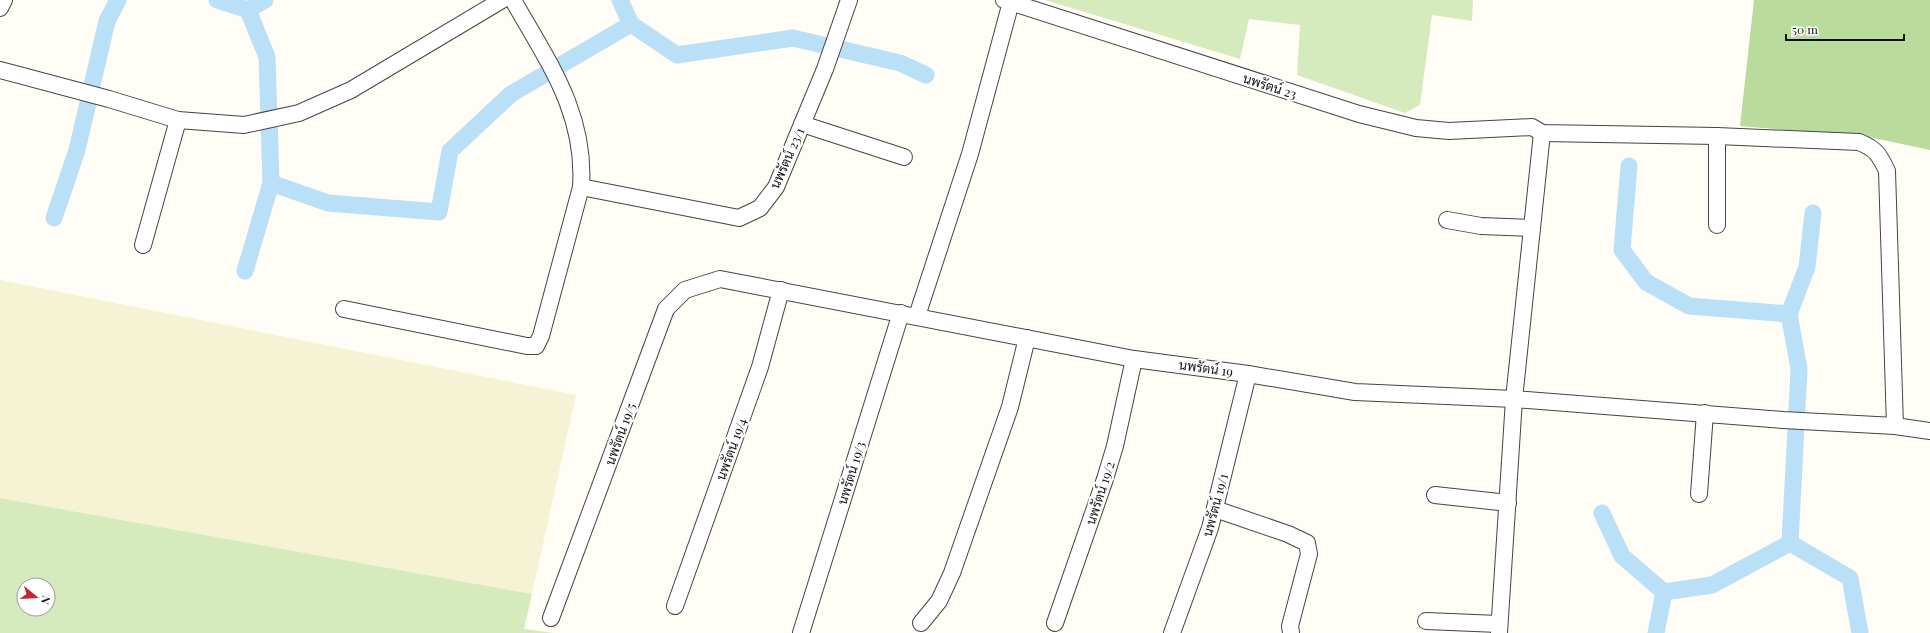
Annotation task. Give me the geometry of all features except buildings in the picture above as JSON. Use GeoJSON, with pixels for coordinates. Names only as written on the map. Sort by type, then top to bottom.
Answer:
{"type":"FeatureCollection","features":[{"type":"Feature","properties":{"kind":"street"},"geometry":{"type":"LineString","coordinates":[[0,8],[4,0]]}},
{"type":"Feature","properties":{"kind":"street"},"geometry":{"type":"LineString","coordinates":[[0,70],[109,99],[178,120],[244,125],[299,113],[351,90],[502,0]]}},
{"type":"Feature","properties":{"kind":"street"},"geometry":{"type":"LineString","coordinates":[[344,308],[527,346],[536,346],[541,336],[581,187],[583,164],[574,115],[565,94],[513,0]]}},
{"type":"Feature","properties":{"kind":"street","name":"นพรัตน์ 23/1"},"geometry":{"type":"LineString","coordinates":[[581,187],[738,218],[760,208],[776,187],[825,69],[849,0]]}},
{"type":"Feature","properties":{"kind":"street","name":"นพรัตน์ 23"},"geometry":{"type":"LineString","coordinates":[[1007,1],[1359,114],[1416,128],[1449,131],[1532,127],[1542,133],[1717,136],[1859,142],[1874,148],[1887,170],[1895,426]]}},
{"type":"Feature","properties":{"kind":"street","name":"นพรัตน์ 19/3"},"geometry":{"type":"LineString","coordinates":[[801,633],[909,315],[970,154],[1007,1]]}},
{"type":"Feature","properties":{"kind":"street"},"geometry":{"type":"LineString","coordinates":[[143,245],[178,120]]}},
{"type":"Feature","properties":{"kind":"street"},"geometry":{"type":"LineString","coordinates":[[802,124],[904,157]]}},
{"type":"Feature","properties":{"kind":"street"},"geometry":{"type":"LineString","coordinates":[[1426,621],[1499,629],[1514,399],[1542,133]]}},
{"type":"Feature","properties":{"kind":"street"},"geometry":{"type":"LineString","coordinates":[[1717,136],[1717,225]]}},
{"type":"Feature","properties":{"kind":"street"},"geometry":{"type":"LineString","coordinates":[[1447,220],[1481,226],[1532,228]]}},
{"type":"Feature","properties":{"kind":"street","name":"นพรัตน์ 19"},"geometry":{"type":"LineString","coordinates":[[720,279],[1134,358],[1248,374],[1356,392],[1514,399],[1783,420],[1895,426],[1930,431]]}},
{"type":"Feature","properties":{"kind":"street","name":"นพรัตน์ 19/5"},"geometry":{"type":"LineString","coordinates":[[551,618],[666,310],[685,290],[720,279]]}},
{"type":"Feature","properties":{"kind":"street","name":"นพรัตน์ 19/4"},"geometry":{"type":"LineString","coordinates":[[675,606],[760,366],[781,290]]}},
{"type":"Feature","properties":{"kind":"street"},"geometry":{"type":"LineString","coordinates":[[921,623],[939,601],[952,573],[1010,407],[1026,338]]}},
{"type":"Feature","properties":{"kind":"street","name":"นพรัตน์ 19/2"},"geometry":{"type":"LineString","coordinates":[[1055,623],[1115,446],[1134,358]]}},
{"type":"Feature","properties":{"kind":"street","name":"นพรัตน์ 19/1"},"geometry":{"type":"LineString","coordinates":[[1172,633],[1208,535],[1248,374]]}},
{"type":"Feature","properties":{"kind":"street"},"geometry":{"type":"LineString","coordinates":[[1699,494],[1705,413]]}},
{"type":"Feature","properties":{"kind":"street"},"geometry":{"type":"LineString","coordinates":[[1435,494],[1508,503]]}},
{"type":"Feature","properties":{"kind":"street"},"geometry":{"type":"LineString","coordinates":[[1215,509],[1288,534],[1307,543],[1309,554],[1290,626],[1291,633]]}},
{"type":"Feature","properties":{"kind":"shaded area"},"geometry":{"type":"Polygon","coordinates":[[[0,280],[576,395],[532,594],[0,498],[0,280]]]}},
{"type":"Feature","properties":{"kind":"green space"},"geometry":{"type":"Polygon","coordinates":[[[1045,0],[1473,0],[1472,21],[1432,15],[1420,105],[1405,113],[1297,75],[1300,25],[1249,19],[1240,59],[1045,0]]]}},
{"type":"Feature","properties":{"kind":"green space"},"geometry":{"type":"Polygon","coordinates":[[[1754,0],[1930,0],[1930,150],[1869,137],[1740,126],[1754,0]]]}},
{"type":"Feature","properties":{"kind":"green space"},"geometry":{"type":"Polygon","coordinates":[[[0,498],[532,594],[524,629],[554,633],[0,633],[0,498]]]}},
{"type":"Feature","properties":{"kind":"waterway"},"geometry":{"type":"LineString","coordinates":[[54,218],[77,150],[107,21],[118,0]]}},
{"type":"Feature","properties":{"kind":"waterway"},"geometry":{"type":"LineString","coordinates":[[217,0],[248,10],[265,0]]}},
{"type":"Feature","properties":{"kind":"waterway"},"geometry":{"type":"LineString","coordinates":[[620,0],[631,24],[677,55],[793,38],[900,63],[926,75]]}},
{"type":"Feature","properties":{"kind":"waterway"},"geometry":{"type":"LineString","coordinates":[[248,10],[267,57],[271,183]]}},
{"type":"Feature","properties":{"kind":"waterway"},"geometry":{"type":"LineString","coordinates":[[245,271],[271,183],[328,203],[439,212],[450,151],[511,94],[631,24]]}},
{"type":"Feature","properties":{"kind":"waterway"},"geometry":{"type":"LineString","coordinates":[[1629,166],[1622,250],[1646,282],[1689,306],[1789,314],[1799,369],[1790,543]]}},
{"type":"Feature","properties":{"kind":"waterway"},"geometry":{"type":"LineString","coordinates":[[1789,314],[1807,267],[1813,213]]}},
{"type":"Feature","properties":{"kind":"waterway"},"geometry":{"type":"LineString","coordinates":[[1602,513],[1622,556],[1664,592],[1712,585],[1790,543],[1850,578],[1860,633]]}},
{"type":"Feature","properties":{"kind":"waterway"},"geometry":{"type":"LineString","coordinates":[[1656,633],[1664,592]]}}]}
